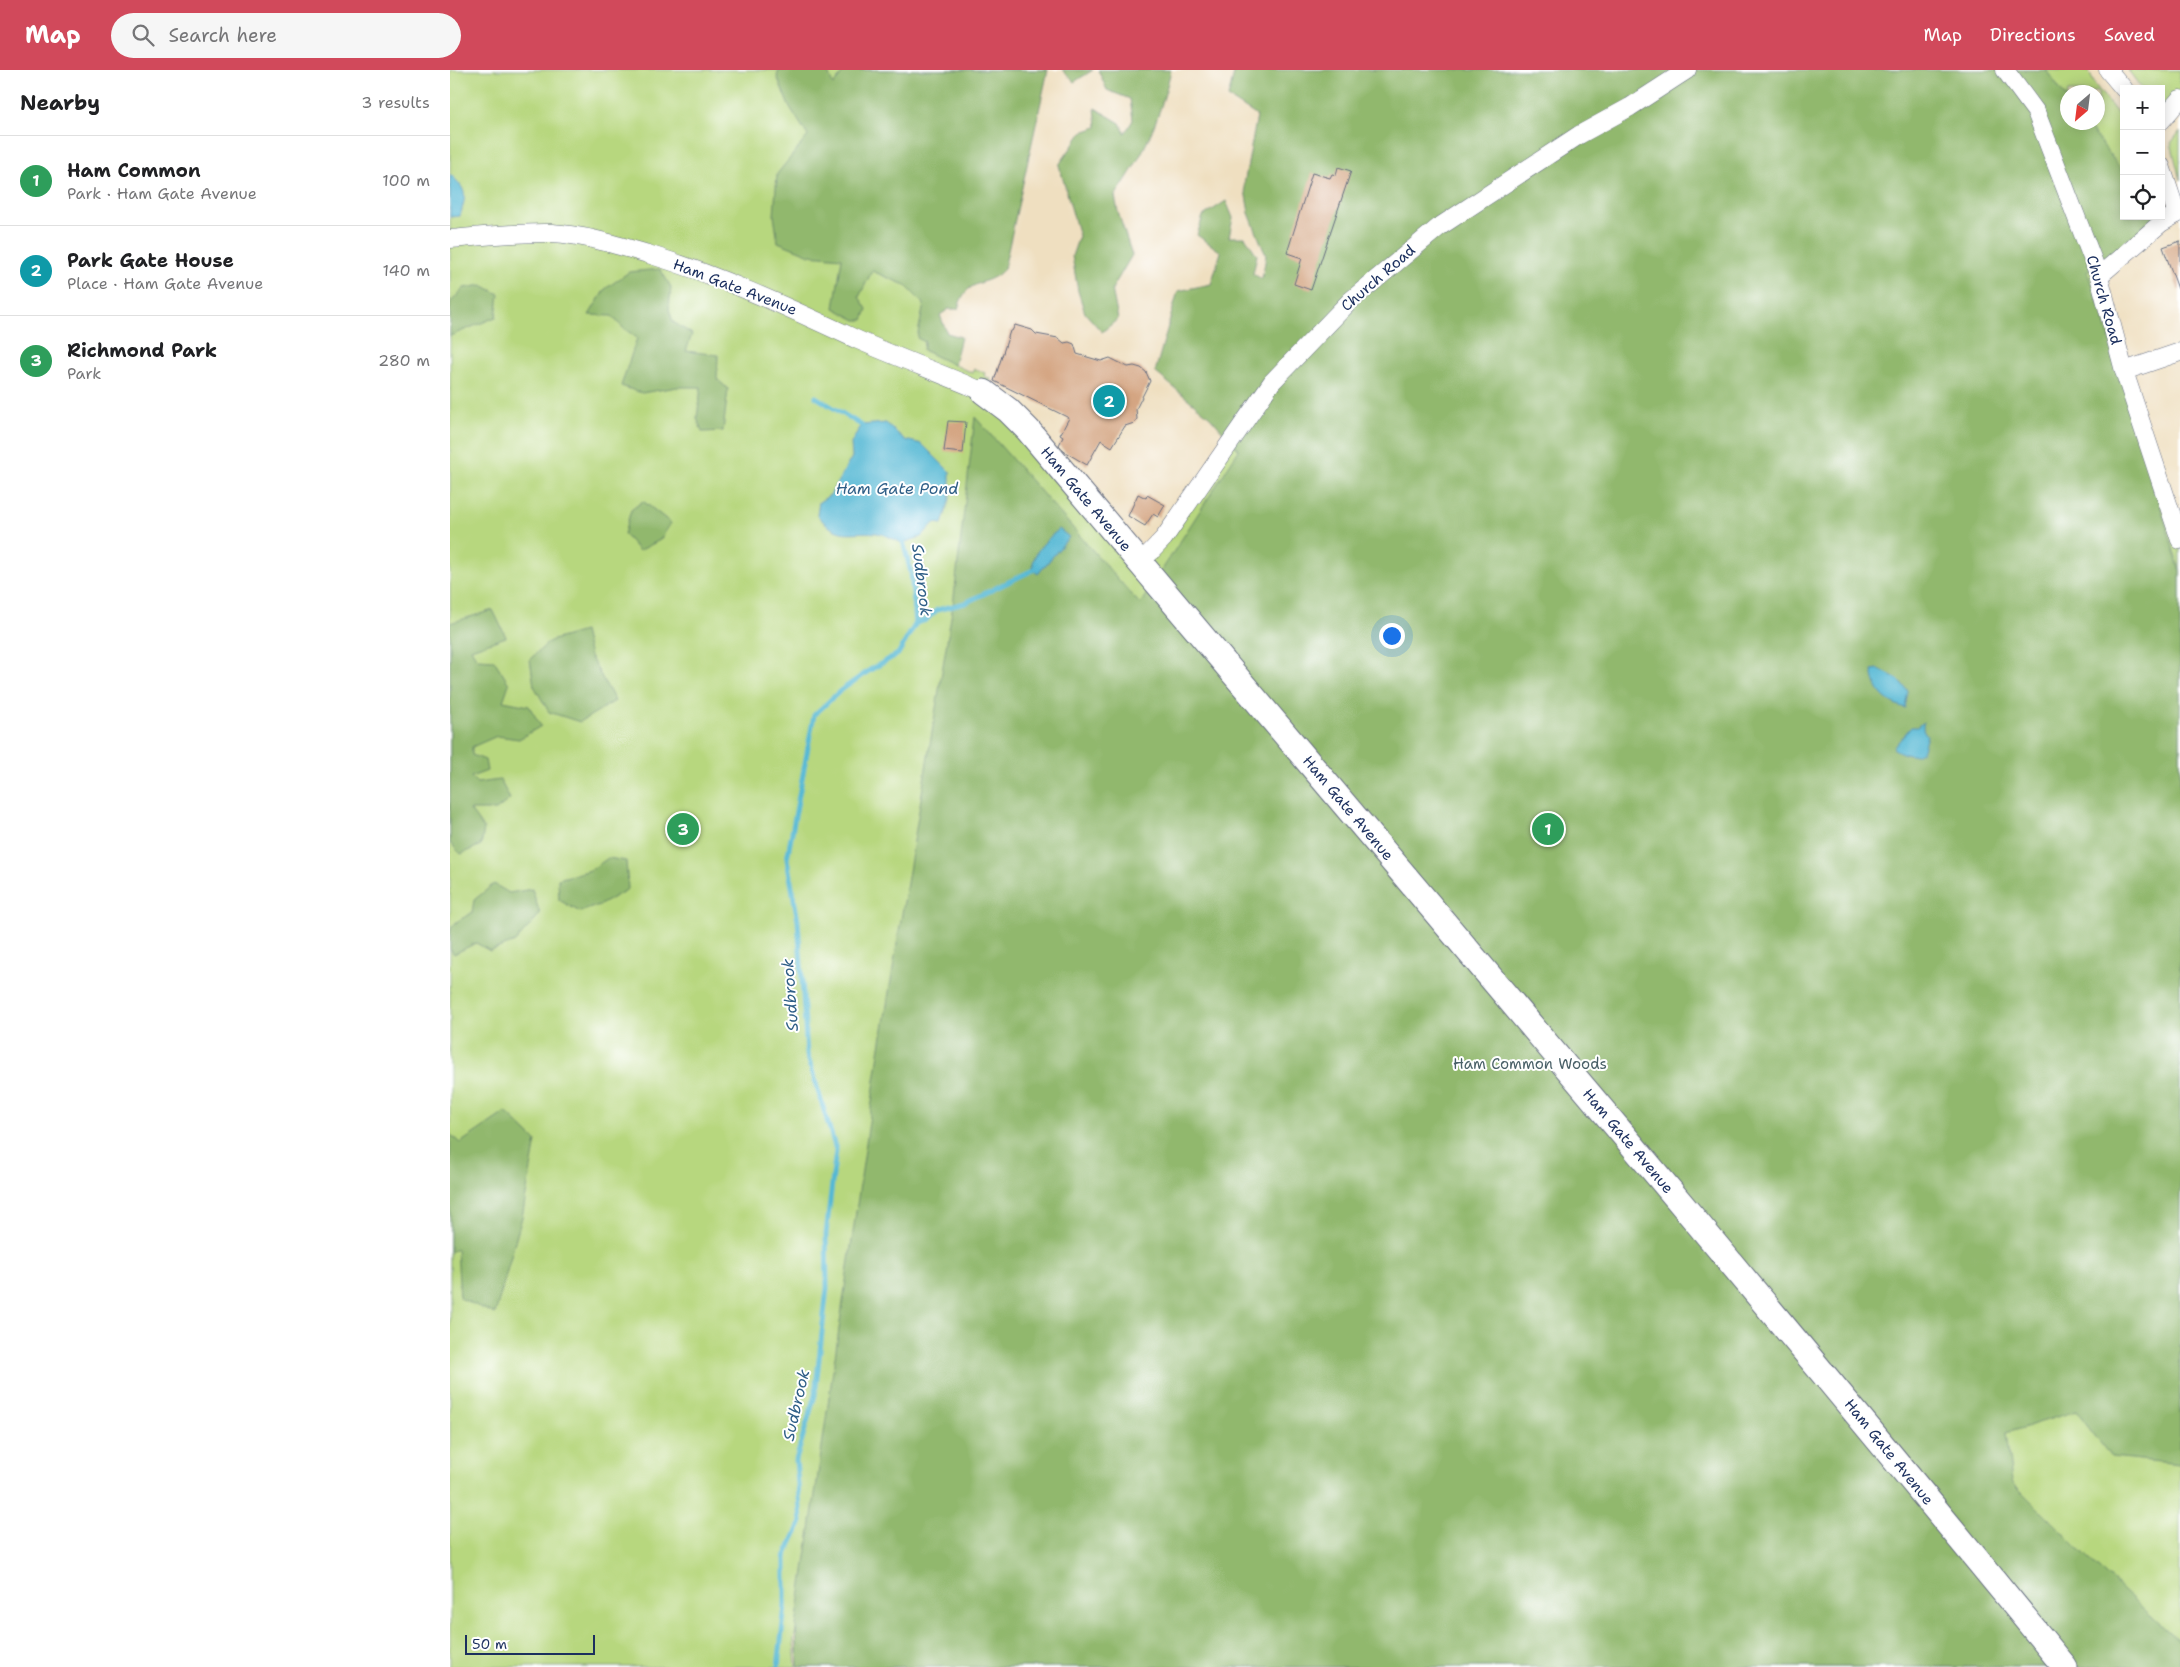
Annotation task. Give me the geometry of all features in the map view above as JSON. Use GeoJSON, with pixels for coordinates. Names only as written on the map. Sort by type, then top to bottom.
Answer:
{"type":"FeatureCollection","features":[{"type":"Feature","properties":{"kind":"main road","name":"Ham Gate Avenue"},"geometry":{"type":"LineString","coordinates":[[984,392],[1008,410],[1028,430],[1865,1422],[2064,1667]]}},
{"type":"Feature","properties":{"kind":"street","name":"Church Road"},"geometry":{"type":"LineString","coordinates":[[1140,563],[1164,538],[1272,382],[1350,301],[1439,227],[1579,134],[1630,107],[1687,70]]}},
{"type":"Feature","properties":{"kind":"street","name":"Church Road"},"geometry":{"type":"LineString","coordinates":[[2006,70],[2036,112],[2099,276],[2124,371],[2180,540]]}},
{"type":"Feature","properties":{"kind":"street"},"geometry":{"type":"LineString","coordinates":[[2108,70],[2121,85]]}},
{"type":"Feature","properties":{"kind":"street"},"geometry":{"type":"LineString","coordinates":[[2165,116],[2180,99]]}},
{"type":"Feature","properties":{"kind":"street"},"geometry":{"type":"LineString","coordinates":[[2099,276],[2161,223],[2178,213],[2164,175]]}},
{"type":"Feature","properties":{"kind":"street","name":"Ham Gate Avenue"},"geometry":{"type":"LineString","coordinates":[[450,239],[504,234],[552,234],[590,239],[634,250],[680,264],[774,300],[860,340],[984,392]]}},
{"type":"Feature","properties":{"kind":"street"},"geometry":{"type":"LineString","coordinates":[[2124,371],[2180,352]]}},
{"type":"Feature","properties":{"kind":"green space","name":"Ham Common Woods"},"geometry":{"type":"Polygon","coordinates":[[[450,70],[1048,70],[935,253],[923,350],[972,373],[974,369],[985,373],[984,376],[991,379],[984,392],[1140,563],[1272,382],[2028,70],[2180,532],[2180,1667],[798,1667],[796,1630],[794,1640],[796,1667],[450,1667],[450,70]]]}},
{"type":"Feature","properties":{"kind":"green space"},"geometry":{"type":"Polygon","coordinates":[[[779,70],[827,70],[833,85],[845,70],[1048,70],[1004,269],[998,275],[972,287],[966,292],[958,309],[949,309],[940,315],[947,333],[961,337],[954,365],[923,350],[925,342],[917,338],[924,304],[905,285],[872,271],[859,297],[867,309],[863,320],[856,320],[834,308],[842,258],[810,255],[778,242],[774,216],[777,174],[808,136],[788,104],[777,76],[779,70]]]}},
{"type":"Feature","properties":{"kind":"green space"},"geometry":{"type":"Polygon","coordinates":[[[1062,70],[1093,70],[1074,82],[1062,70]]]}},
{"type":"Feature","properties":{"kind":"green space"},"geometry":{"type":"Polygon","coordinates":[[[1098,70],[1171,70],[1150,136],[1135,165],[1115,196],[1118,212],[1132,255],[1112,289],[1118,319],[1102,332],[1085,313],[1078,291],[1072,256],[1079,236],[1059,165],[1082,132],[1097,127],[1095,108],[1120,123],[1125,133],[1133,120],[1130,99],[1107,90],[1098,70]]]}},
{"type":"Feature","properties":{"kind":"green space","name":"Ham Common Woods"},"geometry":{"type":"Polygon","coordinates":[[[1235,70],[2046,70],[2060,89],[2060,130],[2091,130],[2120,168],[2120,220],[2154,220],[2087,271],[2105,322],[2180,571],[2180,1464],[2111,1457],[2076,1411],[2006,1433],[2012,1482],[2090,1560],[2180,1642],[2180,1667],[798,1667],[796,1626],[879,1053],[953,605],[975,417],[1140,604],[1239,450],[1210,417],[1155,372],[1178,291],[1211,284],[1221,252],[1197,235],[1203,216],[1226,201],[1233,218],[1229,237],[1245,237],[1257,255],[1253,274],[1262,279],[1266,256],[1249,213],[1244,184],[1257,116],[1228,97],[1235,70]]]}},
{"type":"Feature","properties":{"kind":"green space"},"geometry":{"type":"Polygon","coordinates":[[[2045,70],[2088,70],[2095,85],[2060,85],[2060,90],[2045,70]]]}},
{"type":"Feature","properties":{"kind":"green space"},"geometry":{"type":"Polygon","coordinates":[[[2128,70],[2180,70],[2180,95],[2165,110],[2165,85],[2139,85],[2128,70]]]}},
{"type":"Feature","properties":{"kind":"green space"},"geometry":{"type":"Polygon","coordinates":[[[2105,98],[2120,117],[2120,168],[2090,130],[2105,130],[2105,98]]]}},
{"type":"Feature","properties":{"kind":"green space"},"geometry":{"type":"Polygon","coordinates":[[[2180,131],[2180,180],[2171,143],[2180,131]]]}},
{"type":"Feature","properties":{"kind":"green space"},"geometry":{"type":"Polygon","coordinates":[[[660,269],[671,287],[669,309],[673,322],[692,334],[686,351],[718,355],[717,379],[728,389],[723,431],[702,432],[697,418],[701,387],[677,387],[642,393],[621,386],[637,338],[622,327],[612,316],[589,315],[605,289],[629,272],[660,269]]]}},
{"type":"Feature","properties":{"kind":"green space"},"geometry":{"type":"Polygon","coordinates":[[[482,285],[499,294],[496,317],[450,336],[450,303],[464,288],[482,285]]]}},
{"type":"Feature","properties":{"kind":"green space"},"geometry":{"type":"Polygon","coordinates":[[[643,501],[671,523],[660,540],[639,551],[624,534],[631,510],[643,501]]]}},
{"type":"Feature","properties":{"kind":"green space"},"geometry":{"type":"Polygon","coordinates":[[[493,610],[506,637],[471,649],[477,659],[494,660],[509,684],[503,701],[529,706],[541,726],[519,739],[497,736],[472,747],[472,755],[485,760],[487,771],[471,777],[477,783],[500,780],[510,799],[496,810],[470,810],[484,829],[481,845],[461,854],[450,843],[450,623],[493,610]]]}},
{"type":"Feature","properties":{"kind":"green space"},"geometry":{"type":"Polygon","coordinates":[[[584,631],[590,656],[615,701],[580,722],[549,712],[534,686],[530,659],[550,641],[584,631]]]}},
{"type":"Feature","properties":{"kind":"green space"},"geometry":{"type":"Polygon","coordinates":[[[608,858],[626,861],[628,889],[602,904],[580,912],[559,900],[558,879],[591,870],[608,858]]]}},
{"type":"Feature","properties":{"kind":"green space"},"geometry":{"type":"Polygon","coordinates":[[[494,884],[509,893],[532,889],[540,914],[515,942],[490,951],[476,943],[454,954],[450,949],[450,935],[453,926],[459,920],[472,913],[474,900],[494,884]]]}},
{"type":"Feature","properties":{"kind":"green space"},"geometry":{"type":"Polygon","coordinates":[[[506,1112],[536,1141],[522,1217],[495,1314],[460,1298],[457,1249],[450,1252],[450,1134],[460,1143],[506,1112]]]}},
{"type":"Feature","properties":{"kind":"water"},"geometry":{"type":"Polygon","coordinates":[[[450,174],[460,184],[464,193],[464,202],[460,216],[450,217],[450,174]]]}},
{"type":"Feature","properties":{"kind":"water","name":"Ham Gate Pond"},"geometry":{"type":"Polygon","coordinates":[[[886,423],[905,440],[922,444],[950,472],[950,499],[942,524],[934,523],[921,537],[902,543],[877,533],[845,533],[838,531],[825,523],[817,515],[819,502],[830,495],[852,457],[851,443],[861,425],[886,423]]]}},
{"type":"Feature","properties":{"kind":"water"},"geometry":{"type":"Polygon","coordinates":[[[1059,529],[1069,537],[1038,574],[1033,570],[1037,552],[1059,529]]]}},
{"type":"Feature","properties":{"kind":"water"},"geometry":{"type":"Polygon","coordinates":[[[1879,669],[1898,679],[1908,691],[1905,708],[1886,699],[1882,695],[1876,685],[1872,670],[1879,669]]]}},
{"type":"Feature","properties":{"kind":"water"},"geometry":{"type":"Polygon","coordinates":[[[1923,722],[1923,729],[1927,736],[1921,752],[1911,755],[1893,748],[1911,727],[1917,727],[1923,722]]]}},
{"type":"Feature","properties":{"kind":"building"},"geometry":{"type":"Polygon","coordinates":[[[1338,167],[1351,171],[1311,290],[1294,284],[1302,258],[1287,253],[1312,173],[1330,178],[1332,174],[1336,175],[1338,167]]]}},
{"type":"Feature","properties":{"kind":"building"},"geometry":{"type":"Polygon","coordinates":[[[2180,241],[2180,289],[2178,289],[2163,247],[2180,241]]]}},
{"type":"Feature","properties":{"kind":"building"},"geometry":{"type":"Polygon","coordinates":[[[1015,325],[1032,330],[1036,334],[1058,338],[1064,343],[1074,344],[1077,354],[1101,361],[1110,358],[1128,367],[1141,368],[1146,372],[1150,381],[1136,409],[1137,419],[1134,423],[1125,426],[1112,447],[1101,440],[1087,465],[1065,452],[1059,445],[1063,437],[1060,435],[1069,418],[994,381],[1010,331],[1012,331],[1015,325]]]}},
{"type":"Feature","properties":{"kind":"building"},"geometry":{"type":"Polygon","coordinates":[[[948,421],[966,422],[963,453],[944,451],[948,421]]]}},
{"type":"Feature","properties":{"kind":"building"},"geometry":{"type":"Polygon","coordinates":[[[1138,494],[1146,498],[1147,495],[1165,505],[1158,517],[1153,514],[1145,526],[1128,516],[1138,494]]]}},
{"type":"Feature","properties":{"kind":"waterway","name":"Sudbrook"},"geometry":{"type":"LineString","coordinates":[[816,397],[861,425],[865,430]]}},
{"type":"Feature","properties":{"kind":"waterway","name":"Sudbrook"},"geometry":{"type":"LineString","coordinates":[[778,1667],[785,1606],[785,1557],[801,1522],[796,1460],[815,1395],[827,1288],[826,1234],[836,1150],[807,1054],[798,921],[787,859],[814,715],[840,691],[870,670],[898,654],[916,623],[911,573],[902,537]]}},
{"type":"Feature","properties":{"kind":"waterway"},"geometry":{"type":"LineString","coordinates":[[916,623],[926,620],[937,610],[965,603],[1033,570]]}},
{"type":"Feature","properties":{"kind":"place","name":"Park Gate House"},"geometry":{"type":"Point","coordinates":[1109,401]}},
{"type":"Feature","properties":{"kind":"place","name":"Richmond Park"},"geometry":{"type":"Point","coordinates":[683,829]}},
{"type":"Feature","properties":{"kind":"place","name":"Ham Common"},"geometry":{"type":"Point","coordinates":[1548,829]}}]}
